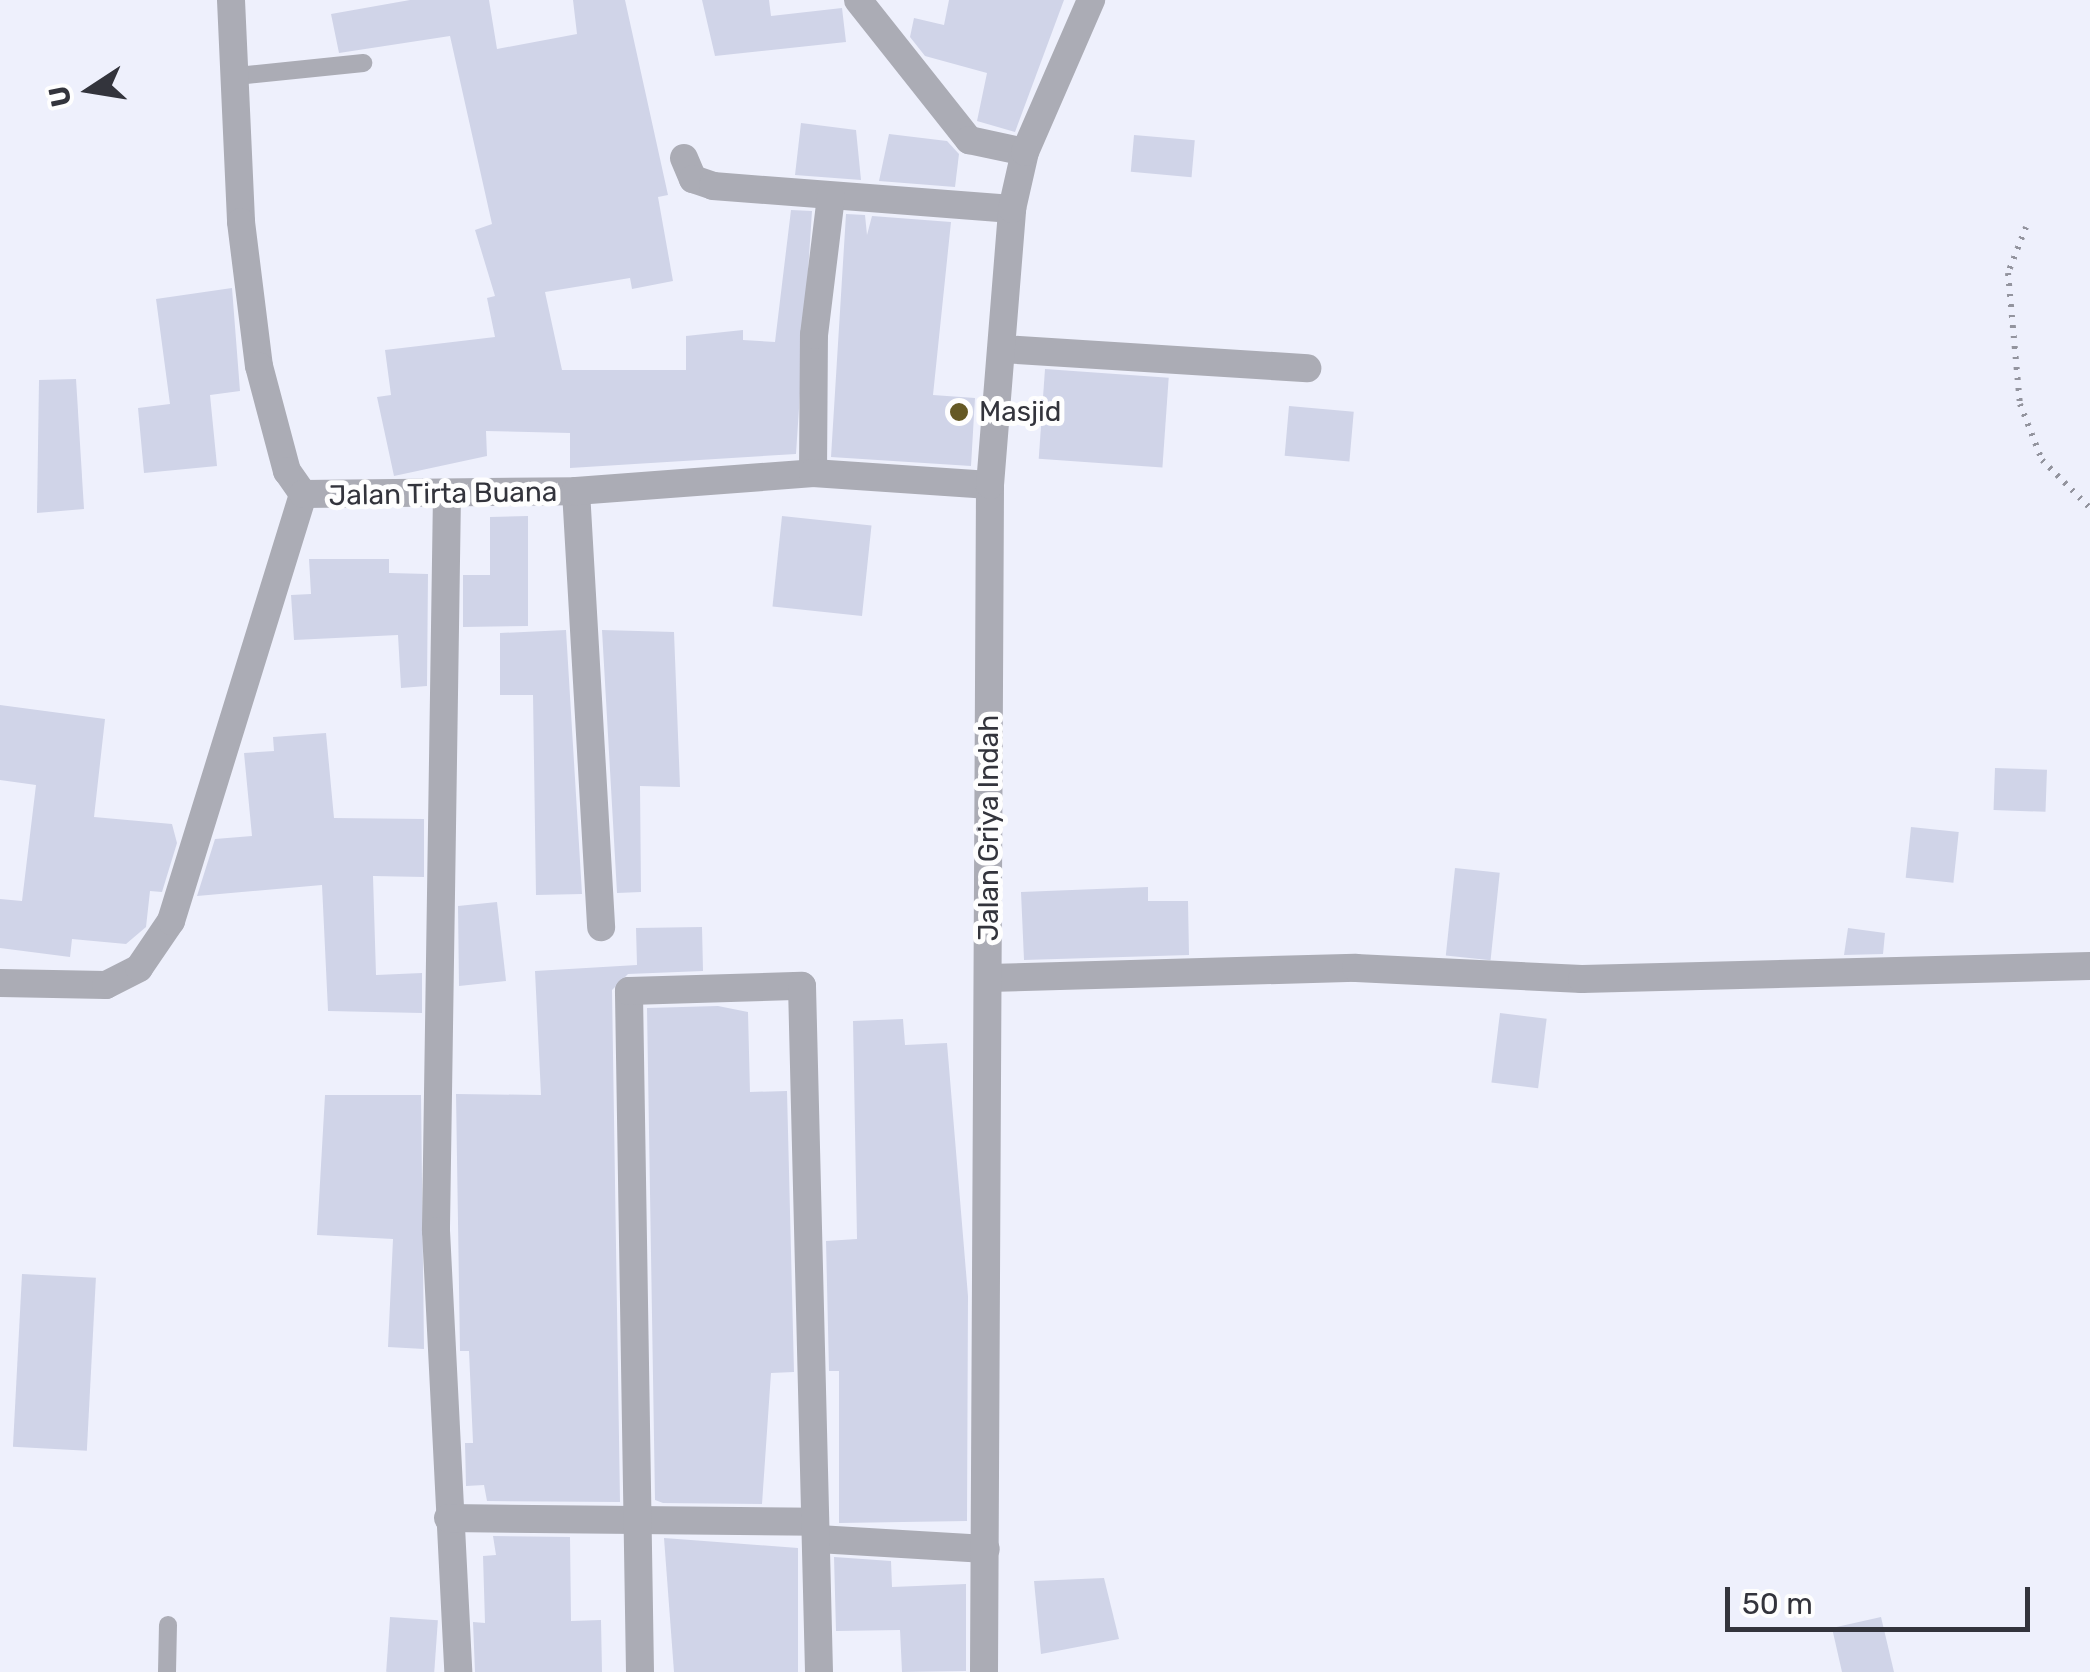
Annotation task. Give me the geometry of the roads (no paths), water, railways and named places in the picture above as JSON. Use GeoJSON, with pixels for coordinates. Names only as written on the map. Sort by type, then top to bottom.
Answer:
{"type":"FeatureCollection","features":[{"type":"Feature","properties":{"kind":"street"},"geometry":{"type":"LineString","coordinates":[[231,0],[238,76],[241,222],[259,366],[287,471],[303,494]]}},
{"type":"Feature","properties":{"kind":"street"},"geometry":{"type":"LineString","coordinates":[[858,0],[970,140],[1025,152]]}},
{"type":"Feature","properties":{"kind":"street","name":"Jalan Griya Indah"},"geometry":{"type":"LineString","coordinates":[[984,1672],[990,485],[1012,209],[1025,152],[1091,0]]}},
{"type":"Feature","properties":{"kind":"street"},"geometry":{"type":"LineString","coordinates":[[684,158],[693,179],[713,186],[1012,209]]}},
{"type":"Feature","properties":{"kind":"street"},"geometry":{"type":"LineString","coordinates":[[813,473],[814,334],[831,196]]}},
{"type":"Feature","properties":{"kind":"street"},"geometry":{"type":"LineString","coordinates":[[1002,349],[1307,368]]}},
{"type":"Feature","properties":{"kind":"street","name":"Jalan Tirta Buana"},"geometry":{"type":"LineString","coordinates":[[0,983],[106,984],[140,968],[171,921],[303,494],[576,491],[813,473],[990,485]]}},
{"type":"Feature","properties":{"kind":"street"},"geometry":{"type":"LineString","coordinates":[[576,491],[601,928]]}},
{"type":"Feature","properties":{"kind":"street"},"geometry":{"type":"LineString","coordinates":[[447,494],[436,1231],[458,1672]]}},
{"type":"Feature","properties":{"kind":"street"},"geometry":{"type":"LineString","coordinates":[[988,978],[1356,968],[1582,979],[2090,966]]}},
{"type":"Feature","properties":{"kind":"street"},"geometry":{"type":"LineString","coordinates":[[640,1672],[629,992],[802,986],[819,1672]]}},
{"type":"Feature","properties":{"kind":"street"},"geometry":{"type":"LineString","coordinates":[[448,1518],[817,1531],[986,1549]]}},
{"type":"Feature","properties":{"kind":"lane"},"geometry":{"type":"LineString","coordinates":[[238,76],[363,63]]}},
{"type":"Feature","properties":{"kind":"lane"},"geometry":{"type":"LineString","coordinates":[[167,1672],[168,1625]]}},
{"type":"Feature","properties":{"kind":"place","name":"Masjid"},"geometry":{"type":"Point","coordinates":[959,412]}}]}
